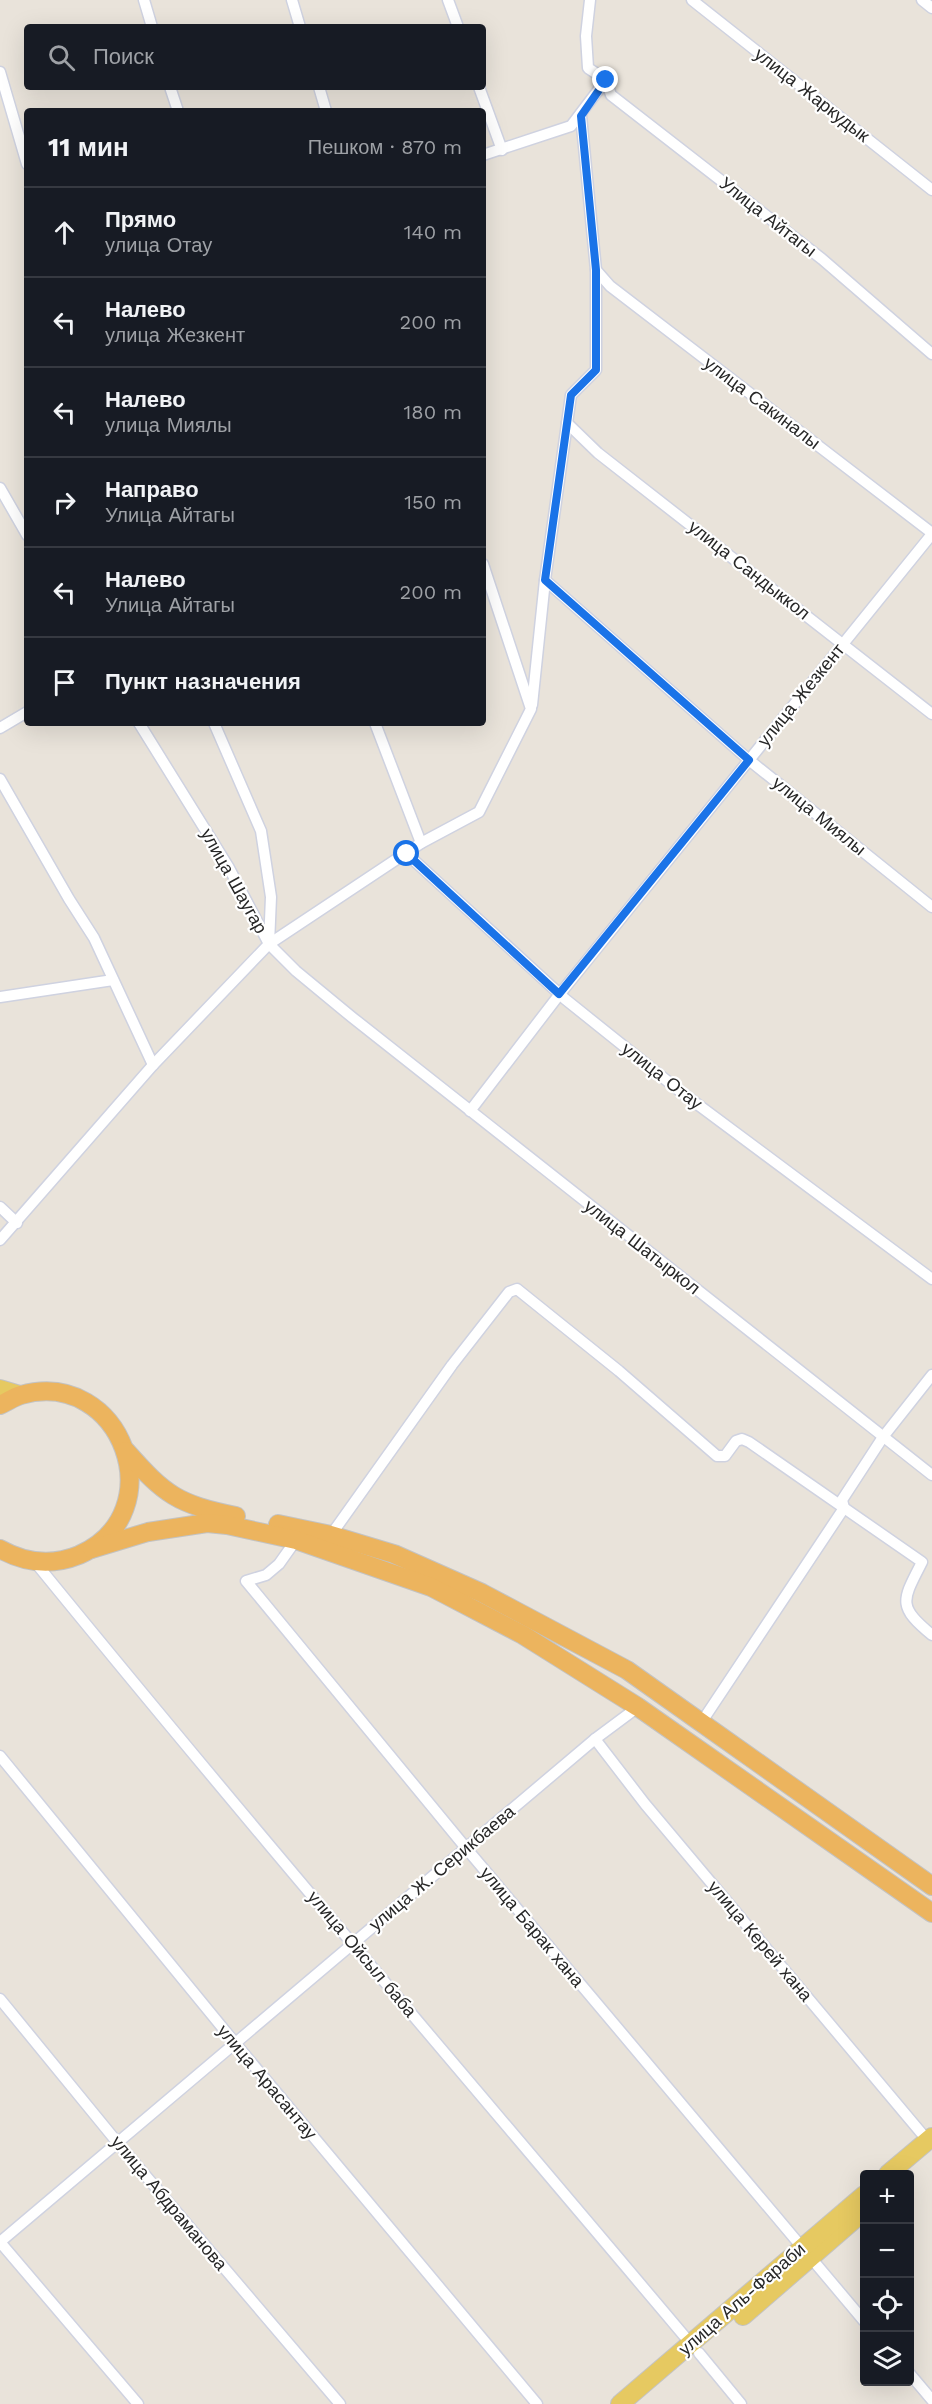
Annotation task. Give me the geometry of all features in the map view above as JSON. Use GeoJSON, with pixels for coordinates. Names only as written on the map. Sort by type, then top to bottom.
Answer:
{"type":"FeatureCollection","features":[{"type":"Feature","properties":{"kind":"highway"},"geometry":{"type":"LineString","coordinates":[[0,1405],[20,1395],[46,1392],[72,1396],[96,1408],[114,1427],[126,1451],[163,1491],[189,1505],[331,1535],[394,1554],[482,1593],[627,1670],[700,1724],[932,1886]]}},
{"type":"Feature","properties":{"kind":"highway"},"geometry":{"type":"LineString","coordinates":[[92,1549],[112,1530],[126,1506],[130,1478],[126,1451]]}},
{"type":"Feature","properties":{"kind":"highway"},"geometry":{"type":"LineString","coordinates":[[0,1549],[13,1557],[35,1562],[65,1560],[148,1532],[207,1523],[296,1540],[431,1587],[523,1635],[638,1707],[932,1913]]}},
{"type":"Feature","properties":{"kind":"main road"},"geometry":{"type":"LineString","coordinates":[[0,1389],[20,1395]]}},
{"type":"Feature","properties":{"kind":"main road"},"geometry":{"type":"LineString","coordinates":[[895,2170],[930,2143]]}},
{"type":"Feature","properties":{"kind":"main road"},"geometry":{"type":"LineString","coordinates":[[910,2170],[930,2143]]}},
{"type":"Feature","properties":{"kind":"main road","name":"улица Аль-Фараби"},"geometry":{"type":"LineString","coordinates":[[639,2404],[695,2349],[806,2253],[860,2198]]}},
{"type":"Feature","properties":{"kind":"main road","name":"улица Аль-Фараби"},"geometry":{"type":"LineString","coordinates":[[806,2253],[860,2214]]}},
{"type":"Feature","properties":{"kind":"main road","name":"улица Аль-Фараби"},"geometry":{"type":"LineString","coordinates":[[620,2404],[695,2349]]}},
{"type":"Feature","properties":{"kind":"street"},"geometry":{"type":"LineString","coordinates":[[144,0],[151,24]]}},
{"type":"Feature","properties":{"kind":"street"},"geometry":{"type":"LineString","coordinates":[[292,0],[299,24]]}},
{"type":"Feature","properties":{"kind":"street"},"geometry":{"type":"LineString","coordinates":[[448,0],[457,24]]}},
{"type":"Feature","properties":{"kind":"street","name":"Улица Айтагы"},"geometry":{"type":"LineString","coordinates":[[590,0],[586,36],[588,68],[606,80],[611,95],[822,259],[932,354]]}},
{"type":"Feature","properties":{"kind":"street","name":"улица Жаркудык"},"geometry":{"type":"LineString","coordinates":[[692,0],[932,190]]}},
{"type":"Feature","properties":{"kind":"street"},"geometry":{"type":"LineString","coordinates":[[922,0],[932,8]]}},
{"type":"Feature","properties":{"kind":"street"},"geometry":{"type":"LineString","coordinates":[[0,72],[24,154]]}},
{"type":"Feature","properties":{"kind":"street"},"geometry":{"type":"LineString","coordinates":[[486,154],[571,126],[581,116],[606,80]]}},
{"type":"Feature","properties":{"kind":"street"},"geometry":{"type":"LineString","coordinates":[[171,90],[177,108]]}},
{"type":"Feature","properties":{"kind":"street"},"geometry":{"type":"LineString","coordinates":[[320,90],[325,108]]}},
{"type":"Feature","properties":{"kind":"street"},"geometry":{"type":"LineString","coordinates":[[480,90],[501,150]]}},
{"type":"Feature","properties":{"kind":"street"},"geometry":{"type":"LineString","coordinates":[[0,1240],[153,1065],[269,944],[421,843],[479,812],[512,750],[531,709],[545,580],[571,395],[596,370],[596,270],[581,116]]}},
{"type":"Feature","properties":{"kind":"street","name":"улица Сакиналы"},"geometry":{"type":"LineString","coordinates":[[596,270],[610,286],[932,533]]}},
{"type":"Feature","properties":{"kind":"street","name":"улица Сандыккол"},"geometry":{"type":"LineString","coordinates":[[567,423],[598,453],[932,714]]}},
{"type":"Feature","properties":{"kind":"street"},"geometry":{"type":"LineString","coordinates":[[0,488],[24,530]]}},
{"type":"Feature","properties":{"kind":"street","name":"улица Жезкент"},"geometry":{"type":"LineString","coordinates":[[470,1111],[559,994],[932,533]]}},
{"type":"Feature","properties":{"kind":"street"},"geometry":{"type":"LineString","coordinates":[[486,573],[531,709]]}},
{"type":"Feature","properties":{"kind":"street","name":"улица Миялы"},"geometry":{"type":"LineString","coordinates":[[545,580],[749,760],[932,907]]}},
{"type":"Feature","properties":{"kind":"street"},"geometry":{"type":"LineString","coordinates":[[0,728],[24,714]]}},
{"type":"Feature","properties":{"kind":"street","name":"улица Шаугар"},"geometry":{"type":"LineString","coordinates":[[141,726],[229,868],[269,944],[296,971],[353,1018]]}},
{"type":"Feature","properties":{"kind":"street"},"geometry":{"type":"LineString","coordinates":[[215,726],[261,831],[271,897],[269,944]]}},
{"type":"Feature","properties":{"kind":"street"},"geometry":{"type":"LineString","coordinates":[[376,726],[421,843]]}},
{"type":"Feature","properties":{"kind":"street"},"geometry":{"type":"LineString","coordinates":[[0,779],[94,938],[153,1065]]}},
{"type":"Feature","properties":{"kind":"street","name":"улица Отау"},"geometry":{"type":"LineString","coordinates":[[407,854],[559,994],[681,1092],[932,1279]]}},
{"type":"Feature","properties":{"kind":"street"},"geometry":{"type":"LineString","coordinates":[[0,997],[113,980]]}},
{"type":"Feature","properties":{"kind":"street","name":"улица Шатыркол"},"geometry":{"type":"LineString","coordinates":[[353,1018],[932,1475]]}},
{"type":"Feature","properties":{"kind":"street"},"geometry":{"type":"LineString","coordinates":[[0,1207],[16,1223]]}},
{"type":"Feature","properties":{"kind":"street"},"geometry":{"type":"LineString","coordinates":[[331,1535],[452,1365],[509,1292],[517,1288],[717,1455],[724,1456],[736,1441],[742,1439],[922,1563],[906,1594],[906,1608],[914,1620],[932,1635]]}},
{"type":"Feature","properties":{"kind":"street"},"geometry":{"type":"LineString","coordinates":[[700,1724],[844,1508],[842,1500],[883,1437],[932,1375]]}},
{"type":"Feature","properties":{"kind":"street","name":"улица Барак хана"},"geometry":{"type":"LineString","coordinates":[[296,1540],[279,1563],[266,1575],[246,1581],[466,1848],[860,2316]]}},
{"type":"Feature","properties":{"kind":"street","name":"улица Ойсыл баба"},"geometry":{"type":"LineString","coordinates":[[35,1562],[192,1755],[354,1943],[741,2404]]}},
{"type":"Feature","properties":{"kind":"street","name":"улица Ж. Серикбаева"},"geometry":{"type":"LineString","coordinates":[[0,2242],[595,1739],[638,1707]]}},
{"type":"Feature","properties":{"kind":"street","name":"улица Керей хана"},"geometry":{"type":"LineString","coordinates":[[595,1739],[645,1804],[930,2143]]}},
{"type":"Feature","properties":{"kind":"street","name":"улица Арасантау"},"geometry":{"type":"LineString","coordinates":[[0,1756],[235,2043],[537,2404]]}},
{"type":"Feature","properties":{"kind":"street","name":"улица Абдраманова"},"geometry":{"type":"LineString","coordinates":[[0,1999],[117,2142],[340,2404]]}},
{"type":"Feature","properties":{"kind":"street"},"geometry":{"type":"LineString","coordinates":[[0,2242],[138,2404]]}},
{"type":"Feature","properties":{"kind":"street"},"geometry":{"type":"LineString","coordinates":[[914,2380],[932,2400]]}},
{"type":"Feature","properties":{"kind":"route"},"geometry":{"type":"LineString","coordinates":[[407,854],[559,994],[749,760],[545,580],[571,395],[596,370],[596,270],[581,116],[606,80]]}}]}
